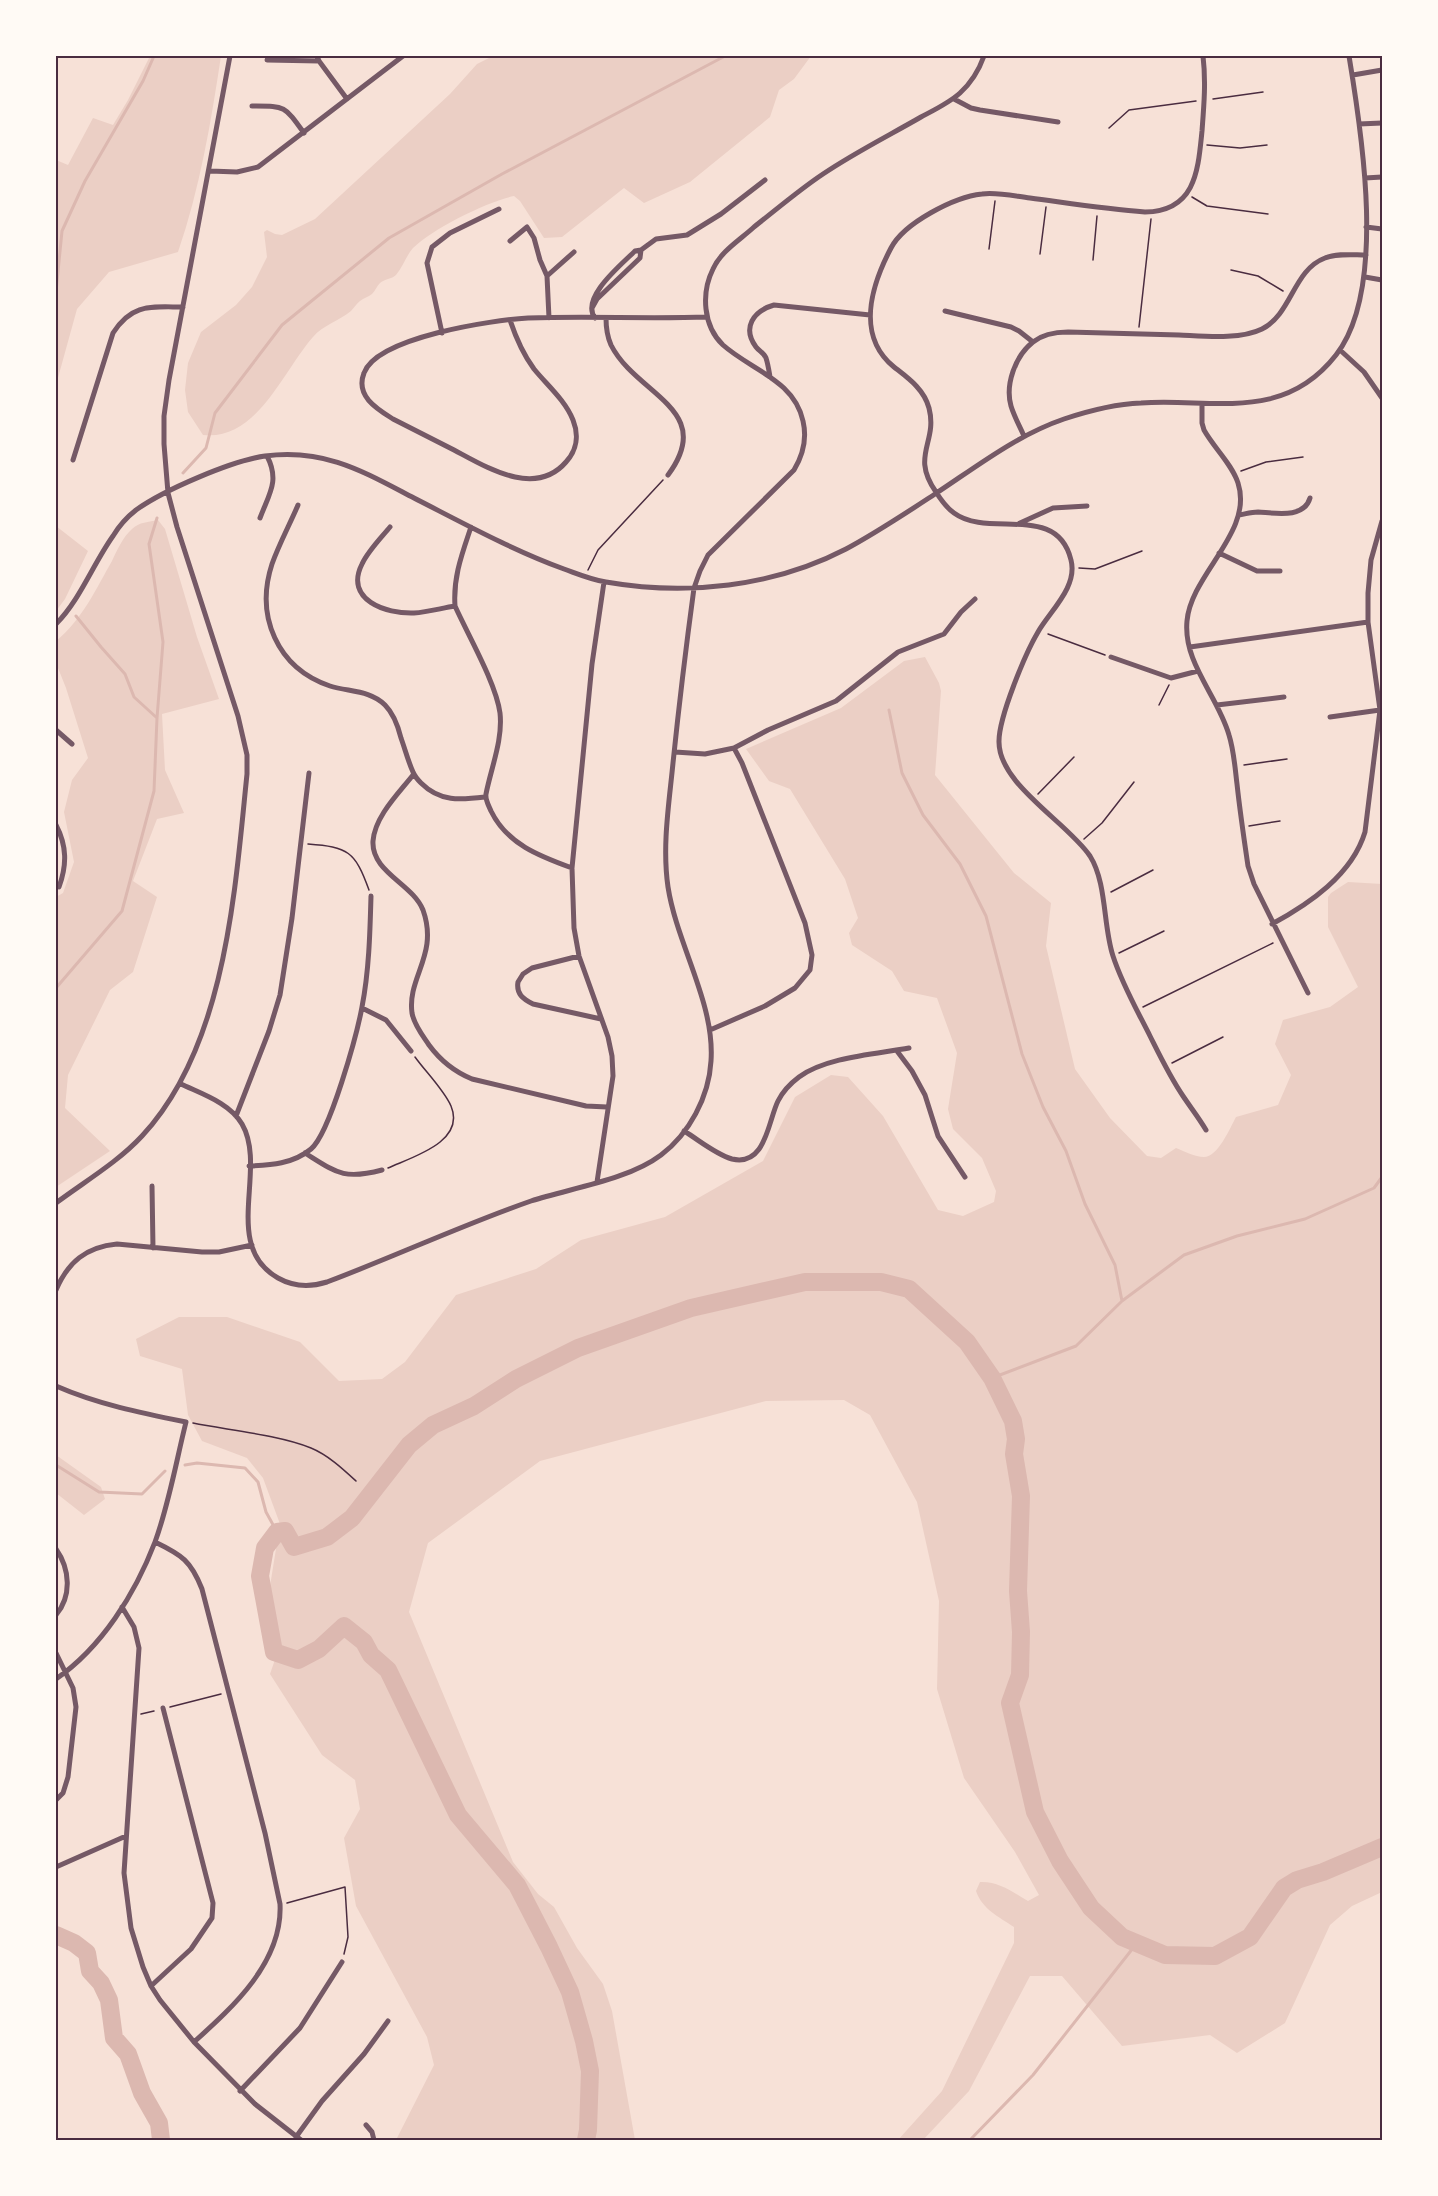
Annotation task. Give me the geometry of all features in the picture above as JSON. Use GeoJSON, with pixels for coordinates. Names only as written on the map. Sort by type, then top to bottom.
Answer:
{"type":"FeatureCollection","features":[{"type":"Feature","properties":{"kind":"street"},"geometry":{"type":"LineString","coordinates":[[56,1203],[141,1138],[181,1083],[215,990],[234,901],[248,774],[246,748],[238,716],[177,527],[168,493],[164,444],[164,416],[230,56]]}},
{"type":"Feature","properties":{"kind":"street"},"geometry":{"type":"LineString","coordinates":[[210,171],[237,172],[258,167],[403,56]]}},
{"type":"Feature","properties":{"kind":"street"},"geometry":{"type":"LineString","coordinates":[[181,1083],[218,1102],[236,1116],[246,1132],[252,1245],[261,1262],[274,1276],[290,1284],[318,1285],[502,1212],[625,1173],[650,1163],[668,1149],[684,1131],[706,1089],[711,1059],[710,1030],[703,1000],[679,934],[668,886],[666,850],[683,663],[694,588],[708,555],[789,477],[802,454],[804,427],[800,410],[789,392],[770,376],[724,346],[716,335],[707,317],[705,294],[707,282],[716,262],[729,248],[794,194],[823,174],[954,99],[975,75],[984,56]]}},
{"type":"Feature","properties":{"kind":"street"},"geometry":{"type":"LineString","coordinates":[[1203,56],[1204,100],[1198,170],[1187,194],[1171,206],[1151,212],[996,194],[980,194],[958,201],[924,217],[904,230],[884,263],[870,315],[871,332],[878,350],[918,388],[927,402],[930,421],[923,465],[924,472],[936,493],[952,512],[965,519],[986,524],[1041,527],[1056,534],[1068,550],[1072,567],[1066,588],[1028,651],[1005,713],[999,741],[1000,753],[1013,779],[1079,843],[1094,864],[1113,956],[1136,1010],[1182,1096],[1206,1130]]}},
{"type":"Feature","properties":{"kind":"street"},"geometry":{"type":"LineString","coordinates":[[56,624],[70,607],[114,534],[125,520],[147,504],[168,493],[230,465],[267,456],[310,456],[354,466],[528,556],[585,577],[604,582],[652,588],[694,588],[756,580],[818,561],[845,549],[1024,436],[1065,418],[1140,403],[1248,404],[1280,396],[1311,380],[1340,350],[1357,316],[1365,277],[1365,178],[1349,56]]}},
{"type":"Feature","properties":{"kind":"street"},"geometry":{"type":"LineString","coordinates":[[267,60],[318,58],[346,99]]}},
{"type":"Feature","properties":{"kind":"street"},"geometry":{"type":"LineString","coordinates":[[1353,75],[1383,70]]}},
{"type":"Feature","properties":{"kind":"street"},"geometry":{"type":"LineString","coordinates":[[954,99],[980,110],[1058,122]]}},
{"type":"Feature","properties":{"kind":"street"},"geometry":{"type":"LineString","coordinates":[[252,106],[275,106],[287,110],[304,133]]}},
{"type":"Feature","properties":{"kind":"street"},"geometry":{"type":"LineString","coordinates":[[1359,124],[1383,123]]}},
{"type":"Feature","properties":{"kind":"street"},"geometry":{"type":"LineString","coordinates":[[1365,178],[1383,177]]}},
{"type":"Feature","properties":{"kind":"street"},"geometry":{"type":"LineString","coordinates":[[595,318],[591,304],[600,287],[635,251],[641,250],[656,239],[687,235],[765,180]]}},
{"type":"Feature","properties":{"kind":"street"},"geometry":{"type":"LineString","coordinates":[[442,333],[427,263],[432,247],[450,233],[499,209]]}},
{"type":"Feature","properties":{"kind":"street"},"geometry":{"type":"LineString","coordinates":[[510,242],[527,227],[534,238],[547,276],[549,318]]}},
{"type":"Feature","properties":{"kind":"street"},"geometry":{"type":"LineString","coordinates":[[1366,227],[1383,229]]}},
{"type":"Feature","properties":{"kind":"street"},"geometry":{"type":"LineString","coordinates":[[547,276],[574,252]]}},
{"type":"Feature","properties":{"kind":"street"},"geometry":{"type":"LineString","coordinates":[[1024,436],[1011,406],[1009,390],[1015,366],[1033,342],[1052,333],[1060,332],[1200,336],[1251,333],[1272,322],[1283,310],[1304,274],[1315,263],[1332,256],[1366,255]]}},
{"type":"Feature","properties":{"kind":"street"},"geometry":{"type":"LineString","coordinates":[[1365,277],[1383,280]]}},
{"type":"Feature","properties":{"kind":"street"},"geometry":{"type":"LineString","coordinates":[[770,376],[765,356],[756,347],[750,334],[749,326],[760,310],[774,305],[870,315]]}},
{"type":"Feature","properties":{"kind":"street"},"geometry":{"type":"LineString","coordinates":[[73,460],[113,333],[119,324],[127,315],[141,308],[183,307]]}},
{"type":"Feature","properties":{"kind":"street"},"geometry":{"type":"LineString","coordinates":[[945,311],[1011,327],[1033,342]]}},
{"type":"Feature","properties":{"kind":"street"},"geometry":{"type":"LineString","coordinates":[[510,320],[527,359],[566,407],[575,427],[576,444],[570,457],[558,469],[536,478],[506,475],[393,419],[378,410],[365,395],[362,388],[363,376],[371,362],[402,344],[472,325],[510,320],[549,318],[707,317]]}},
{"type":"Feature","properties":{"kind":"street"},"geometry":{"type":"LineString","coordinates":[[606,318],[608,338],[619,357],[675,412],[683,427],[682,452],[668,475]]}},
{"type":"Feature","properties":{"kind":"street"},"geometry":{"type":"LineString","coordinates":[[1340,350],[1364,372],[1383,398]]}},
{"type":"Feature","properties":{"kind":"street"},"geometry":{"type":"LineString","coordinates":[[1202,404],[1204,430],[1234,474],[1241,498],[1239,515],[1189,611],[1187,631],[1198,671],[1217,705],[1228,732],[1248,866],[1254,884],[1308,993]]}},
{"type":"Feature","properties":{"kind":"street"},"geometry":{"type":"LineString","coordinates":[[260,519],[274,480],[273,468],[267,456]]}},
{"type":"Feature","properties":{"kind":"street"},"geometry":{"type":"LineString","coordinates":[[1239,515],[1252,512],[1284,514],[1306,506],[1310,498]]}},
{"type":"Feature","properties":{"kind":"street"},"geometry":{"type":"LineString","coordinates":[[298,505],[272,564],[268,587],[271,629],[277,644],[286,658],[312,679],[332,687],[371,695],[383,702],[395,720],[413,775],[427,789],[445,798],[465,800],[485,797]]}},
{"type":"Feature","properties":{"kind":"street"},"geometry":{"type":"LineString","coordinates":[[1018,524],[1053,508],[1088,506]]}},
{"type":"Feature","properties":{"kind":"street"},"geometry":{"type":"LineString","coordinates":[[1272,924],[1297,910],[1340,874],[1358,851],[1365,832],[1380,710],[1368,622],[1368,593],[1371,560],[1383,521]]}},
{"type":"Feature","properties":{"kind":"street"},"geometry":{"type":"LineString","coordinates":[[471,526],[456,570],[455,606],[494,691],[500,713],[499,738],[485,797],[498,823],[512,839],[544,858],[572,868]]}},
{"type":"Feature","properties":{"kind":"street"},"geometry":{"type":"LineString","coordinates":[[390,527],[362,564],[358,578],[363,596],[383,608],[408,613],[455,606]]}},
{"type":"Feature","properties":{"kind":"street"},"geometry":{"type":"LineString","coordinates":[[1219,554],[1257,571],[1280,571]]}},
{"type":"Feature","properties":{"kind":"street"},"geometry":{"type":"LineString","coordinates":[[597,1182],[613,1076],[612,1056],[579,956],[573,928],[572,868],[592,664],[604,582]]}},
{"type":"Feature","properties":{"kind":"street"},"geometry":{"type":"LineString","coordinates":[[675,752],[705,754],[734,747],[768,730],[836,702],[898,652],[944,634],[961,612],[975,599]]}},
{"type":"Feature","properties":{"kind":"street"},"geometry":{"type":"LineString","coordinates":[[1190,647],[1368,622]]}},
{"type":"Feature","properties":{"kind":"street"},"geometry":{"type":"LineString","coordinates":[[1110,657],[1171,678],[1198,671]]}},
{"type":"Feature","properties":{"kind":"street"},"geometry":{"type":"LineString","coordinates":[[1217,705],[1284,697]]}},
{"type":"Feature","properties":{"kind":"street"},"geometry":{"type":"LineString","coordinates":[[1330,717],[1380,710]]}},
{"type":"Feature","properties":{"kind":"street"},"geometry":{"type":"LineString","coordinates":[[56,730],[72,744]]}},
{"type":"Feature","properties":{"kind":"street"},"geometry":{"type":"LineString","coordinates":[[710,1030],[765,1006],[795,988],[807,976],[812,955],[810,936],[800,909],[734,747]]}},
{"type":"Feature","properties":{"kind":"street"},"geometry":{"type":"LineString","coordinates":[[236,1116],[269,1031],[280,994],[309,773]]}},
{"type":"Feature","properties":{"kind":"street"},"geometry":{"type":"LineString","coordinates":[[413,775],[387,807],[377,827],[373,842],[382,865],[418,898],[426,920],[427,948],[412,1005],[415,1022],[422,1035],[440,1057],[455,1070],[472,1078],[586,1106],[607,1107]]}},
{"type":"Feature","properties":{"kind":"street"},"geometry":{"type":"LineString","coordinates":[[56,825],[65,852],[64,874],[59,887]]}},
{"type":"Feature","properties":{"kind":"street"},"geometry":{"type":"LineString","coordinates":[[249,1166],[278,1164],[305,1153],[320,1138],[331,1112],[362,1008],[371,896]]}},
{"type":"Feature","properties":{"kind":"street"},"geometry":{"type":"LineString","coordinates":[[579,956],[527,971],[518,982],[518,991],[525,1000],[533,1004],[601,1018]]}},
{"type":"Feature","properties":{"kind":"street"},"geometry":{"type":"LineString","coordinates":[[362,1008],[386,1020],[411,1051]]}},
{"type":"Feature","properties":{"kind":"street"},"geometry":{"type":"LineString","coordinates":[[684,1131],[726,1156],[733,1159],[746,1158],[759,1151],[764,1143],[779,1098],[800,1076],[819,1066],[909,1048]]}},
{"type":"Feature","properties":{"kind":"street"},"geometry":{"type":"LineString","coordinates":[[897,1051],[912,1071],[925,1095],[938,1136],[965,1177]]}},
{"type":"Feature","properties":{"kind":"street"},"geometry":{"type":"LineString","coordinates":[[305,1153],[342,1174],[364,1175],[382,1170]]}},
{"type":"Feature","properties":{"kind":"street"},"geometry":{"type":"LineString","coordinates":[[152,1186],[153,1248]]}},
{"type":"Feature","properties":{"kind":"street"},"geometry":{"type":"LineString","coordinates":[[56,1290],[72,1263],[81,1254],[95,1248],[117,1244],[219,1252],[252,1245]]}},
{"type":"Feature","properties":{"kind":"street"},"geometry":{"type":"LineString","coordinates":[[56,1386],[77,1395],[132,1411],[186,1422],[155,1542],[138,1580],[122,1607],[92,1647],[66,1672],[56,1678]]}},
{"type":"Feature","properties":{"kind":"street"},"geometry":{"type":"LineString","coordinates":[[155,1542],[182,1556],[190,1563],[196,1574],[265,1833],[281,1916],[276,1942],[262,1967],[222,2017],[194,2042]]}},
{"type":"Feature","properties":{"kind":"street"},"geometry":{"type":"LineString","coordinates":[[56,1549],[66,1570],[68,1582],[65,1600],[56,1615]]}},
{"type":"Feature","properties":{"kind":"street"},"geometry":{"type":"LineString","coordinates":[[122,1607],[138,1638],[126,1836],[125,1896],[131,1928],[151,1986],[175,2021],[240,2091],[299,2139],[322,2101],[364,2054],[388,2021]]}},
{"type":"Feature","properties":{"kind":"street"},"geometry":{"type":"LineString","coordinates":[[56,1653],[73,1688],[76,1707],[68,1777],[63,1793],[56,1800]]}},
{"type":"Feature","properties":{"kind":"street"},"geometry":{"type":"LineString","coordinates":[[151,1986],[170,1971],[192,1948],[213,1912],[163,1708]]}},
{"type":"Feature","properties":{"kind":"street"},"geometry":{"type":"LineString","coordinates":[[56,1867],[126,1836]]}},
{"type":"Feature","properties":{"kind":"street"},"geometry":{"type":"LineString","coordinates":[[240,2091],[300,2028],[342,1962]]}},
{"type":"Feature","properties":{"kind":"street"},"geometry":{"type":"LineString","coordinates":[[366,2125],[372,2132],[374,2140]]}},
{"type":"Feature","properties":{"kind":"path"},"geometry":{"type":"LineString","coordinates":[[1109,128],[1129,110],[1263,93]]}},
{"type":"Feature","properties":{"kind":"path"},"geometry":{"type":"LineString","coordinates":[[1200,145],[1240,148],[1267,146]]}},
{"type":"Feature","properties":{"kind":"path"},"geometry":{"type":"LineString","coordinates":[[989,249],[996,194]]}},
{"type":"Feature","properties":{"kind":"path"},"geometry":{"type":"LineString","coordinates":[[1187,194],[1207,206],[1268,214]]}},
{"type":"Feature","properties":{"kind":"path"},"geometry":{"type":"LineString","coordinates":[[1040,255],[1047,200]]}},
{"type":"Feature","properties":{"kind":"path"},"geometry":{"type":"LineString","coordinates":[[1093,260],[1098,206]]}},
{"type":"Feature","properties":{"kind":"path"},"geometry":{"type":"LineString","coordinates":[[1139,334],[1151,212]]}},
{"type":"Feature","properties":{"kind":"path"},"geometry":{"type":"LineString","coordinates":[[1231,270],[1258,276],[1291,296]]}},
{"type":"Feature","properties":{"kind":"path"},"geometry":{"type":"LineString","coordinates":[[1234,474],[1266,462],[1303,456]]}},
{"type":"Feature","properties":{"kind":"path"},"geometry":{"type":"LineString","coordinates":[[585,577],[598,550],[668,475]]}},
{"type":"Feature","properties":{"kind":"path"},"geometry":{"type":"LineString","coordinates":[[1072,567],[1095,569],[1142,551]]}},
{"type":"Feature","properties":{"kind":"path"},"geometry":{"type":"LineString","coordinates":[[1038,631],[1110,657]]}},
{"type":"Feature","properties":{"kind":"path"},"geometry":{"type":"LineString","coordinates":[[1159,705],[1169,688],[1171,678]]}},
{"type":"Feature","properties":{"kind":"path"},"geometry":{"type":"LineString","coordinates":[[1034,799],[1074,757]]}},
{"type":"Feature","properties":{"kind":"path"},"geometry":{"type":"LineString","coordinates":[[1234,767],[1287,759]]}},
{"type":"Feature","properties":{"kind":"path"},"geometry":{"type":"LineString","coordinates":[[1079,843],[1102,823],[1134,782]]}},
{"type":"Feature","properties":{"kind":"path"},"geometry":{"type":"LineString","coordinates":[[1242,828],[1280,821]]}},
{"type":"Feature","properties":{"kind":"path"},"geometry":{"type":"LineString","coordinates":[[301,844],[336,846],[347,852],[361,868],[371,896]]}},
{"type":"Feature","properties":{"kind":"path"},"geometry":{"type":"LineString","coordinates":[[1102,896],[1153,870]]}},
{"type":"Feature","properties":{"kind":"path"},"geometry":{"type":"LineString","coordinates":[[1113,956],[1164,931]]}},
{"type":"Feature","properties":{"kind":"path"},"geometry":{"type":"LineString","coordinates":[[1136,1010],[1281,940]]}},
{"type":"Feature","properties":{"kind":"path"},"geometry":{"type":"LineString","coordinates":[[1166,1066],[1223,1037]]}},
{"type":"Feature","properties":{"kind":"path"},"geometry":{"type":"LineString","coordinates":[[382,1170],[438,1144],[452,1128],[451,1106],[411,1051]]}},
{"type":"Feature","properties":{"kind":"path"},"geometry":{"type":"LineString","coordinates":[[186,1422],[312,1448],[336,1463],[356,1481]]}},
{"type":"Feature","properties":{"kind":"path"},"geometry":{"type":"LineString","coordinates":[[135,1715],[229,1692]]}},
{"type":"Feature","properties":{"kind":"path"},"geometry":{"type":"LineString","coordinates":[[280,1904],[344,1888],[348,1937],[342,1962]]}},
{"type":"Feature","properties":{"kind":"shaded area"},"geometry":{"type":"Polygon","coordinates":[[[150,56],[221,56],[193,204],[178,252],[109,272],[77,309],[56,385],[56,160],[68,165],[93,118],[113,125],[150,56]]]}},
{"type":"Feature","properties":{"kind":"shaded area"},"geometry":{"type":"Polygon","coordinates":[[[493,56],[811,56],[794,79],[779,90],[770,117],[690,182],[644,203],[624,188],[562,237],[544,238],[520,201],[514,196],[476,210],[433,233],[413,248],[396,275],[379,284],[372,294],[360,301],[351,311],[313,337],[254,416],[239,427],[222,434],[203,435],[188,412],[185,390],[188,363],[201,332],[236,305],[252,287],[267,257],[264,232],[267,230],[282,235],[315,219],[450,94],[477,64],[493,56]]]}},
{"type":"Feature","properties":{"kind":"shaded area"},"geometry":{"type":"Polygon","coordinates":[[[158,520],[165,529],[197,637],[219,699],[162,714],[165,770],[184,813],[157,819],[133,881],[157,897],[133,972],[110,990],[68,1075],[65,1108],[110,1151],[56,1187],[56,897],[63,893],[74,862],[64,812],[72,780],[88,758],[56,663],[56,641],[81,614],[129,532],[138,525],[158,520]]]}},
{"type":"Feature","properties":{"kind":"shaded area"},"geometry":{"type":"Polygon","coordinates":[[[56,526],[88,551],[65,599],[56,611],[56,526]]]}},
{"type":"Feature","properties":{"kind":"shaded area"},"geometry":{"type":"Polygon","coordinates":[[[925,657],[941,691],[935,775],[1014,873],[1051,903],[1046,946],[1075,1069],[1110,1118],[1147,1156],[1161,1158],[1176,1148],[1197,1156],[1209,1156],[1219,1147],[1236,1117],[1278,1105],[1291,1075],[1275,1044],[1283,1020],[1330,1007],[1358,987],[1328,927],[1328,897],[1348,882],[1382,884],[1382,1892],[1352,1906],[1330,1925],[1285,2023],[1237,2053],[1210,2035],[1122,2046],[1062,1976],[1030,1976],[969,2091],[923,2140],[898,2140],[942,2091],[1014,1943],[1014,1927],[982,1903],[976,1891],[980,1882],[999,1885],[1028,1901],[1039,1895],[1015,1852],[964,1778],[937,1689],[939,1601],[917,1502],[870,1415],[844,1400],[766,1401],[540,1461],[428,1543],[409,1612],[513,1862],[538,1894],[554,1907],[577,1948],[603,1984],[612,2011],[635,2140],[396,2140],[434,2065],[427,2037],[356,1906],[344,1838],[360,1809],[355,1780],[322,1755],[270,1674],[278,1651],[270,1586],[280,1524],[263,1478],[247,1458],[202,1441],[188,1415],[182,1369],[140,1356],[136,1339],[179,1317],[227,1317],[300,1342],[339,1381],[382,1379],[405,1362],[456,1295],[536,1269],[581,1240],[665,1217],[763,1161],[795,1097],[831,1075],[848,1077],[883,1116],[938,1210],[963,1216],[994,1202],[996,1191],[982,1158],[953,1129],[948,1109],[957,1053],[937,998],[904,991],[892,971],[852,945],[849,933],[858,918],[845,879],[790,789],[769,781],[746,749],[841,708],[904,661],[925,657]]]}},
{"type":"Feature","properties":{"kind":"shaded area"},"geometry":{"type":"Polygon","coordinates":[[[56,1455],[101,1487],[105,1499],[84,1515],[56,1493],[56,1455]]]}},
{"type":"Feature","properties":{"kind":"waterway"},"geometry":{"type":"LineString","coordinates":[[56,292],[62,231],[85,181],[143,81],[154,56]]}},
{"type":"Feature","properties":{"kind":"waterway"},"geometry":{"type":"LineString","coordinates":[[183,473],[206,448],[215,413],[282,325],[389,238],[502,174],[725,56]]}},
{"type":"Feature","properties":{"kind":"waterway"},"geometry":{"type":"LineString","coordinates":[[56,988],[122,911],[154,791],[163,642],[149,544],[157,518]]}},
{"type":"Feature","properties":{"kind":"waterway"},"geometry":{"type":"LineString","coordinates":[[76,616],[125,674],[134,697],[157,718]]}},
{"type":"Feature","properties":{"kind":"waterway"},"geometry":{"type":"LineString","coordinates":[[889,710],[902,773],[923,815],[960,864],[986,916],[1022,1054],[1043,1107],[1066,1151],[1085,1204],[1115,1265],[1122,1301]]}},
{"type":"Feature","properties":{"kind":"waterway"},"geometry":{"type":"LineString","coordinates":[[992,1378],[1076,1346],[1122,1301],[1184,1255],[1237,1236],[1305,1219],[1374,1188],[1382,1177]]}},
{"type":"Feature","properties":{"kind":"waterway"},"geometry":{"type":"LineString","coordinates":[[586,2140],[590,2071],[584,2041],[570,1992],[517,1885],[458,1815],[388,1670],[371,1655],[364,1642],[344,1626],[319,1649],[298,1660],[274,1652],[260,1576],[265,1548],[277,1532],[285,1531],[294,1547],[327,1537],[352,1518],[409,1445],[433,1425],[474,1406],[516,1379],[578,1348],[691,1308],[805,1282],[881,1282],[909,1289],[967,1342],[992,1378],[1013,1421],[1016,1439],[1014,1454],[1021,1496],[1018,1591],[1021,1632],[1020,1675],[1010,1703],[1035,1812],[1060,1861],[1091,1908],[1122,1937],[1165,1955],[1215,1956],[1250,1937],[1284,1888],[1297,1880],[1323,1872],[1382,1847]]}},
{"type":"Feature","properties":{"kind":"waterway"},"geometry":{"type":"LineString","coordinates":[[185,1465],[197,1463],[245,1468],[258,1482],[266,1512],[277,1532]]}},
{"type":"Feature","properties":{"kind":"waterway"},"geometry":{"type":"LineString","coordinates":[[56,1465],[99,1492],[142,1494],[165,1471]]}},
{"type":"Feature","properties":{"kind":"waterway"},"geometry":{"type":"LineString","coordinates":[[56,1935],[74,1943],[87,1953],[90,1971],[101,1983],[109,2000],[114,2038],[128,2054],[142,2093],[159,2123],[161,2140]]}},
{"type":"Feature","properties":{"kind":"waterway"},"geometry":{"type":"LineString","coordinates":[[970,2140],[1033,2075],[1137,1943]]}}]}
